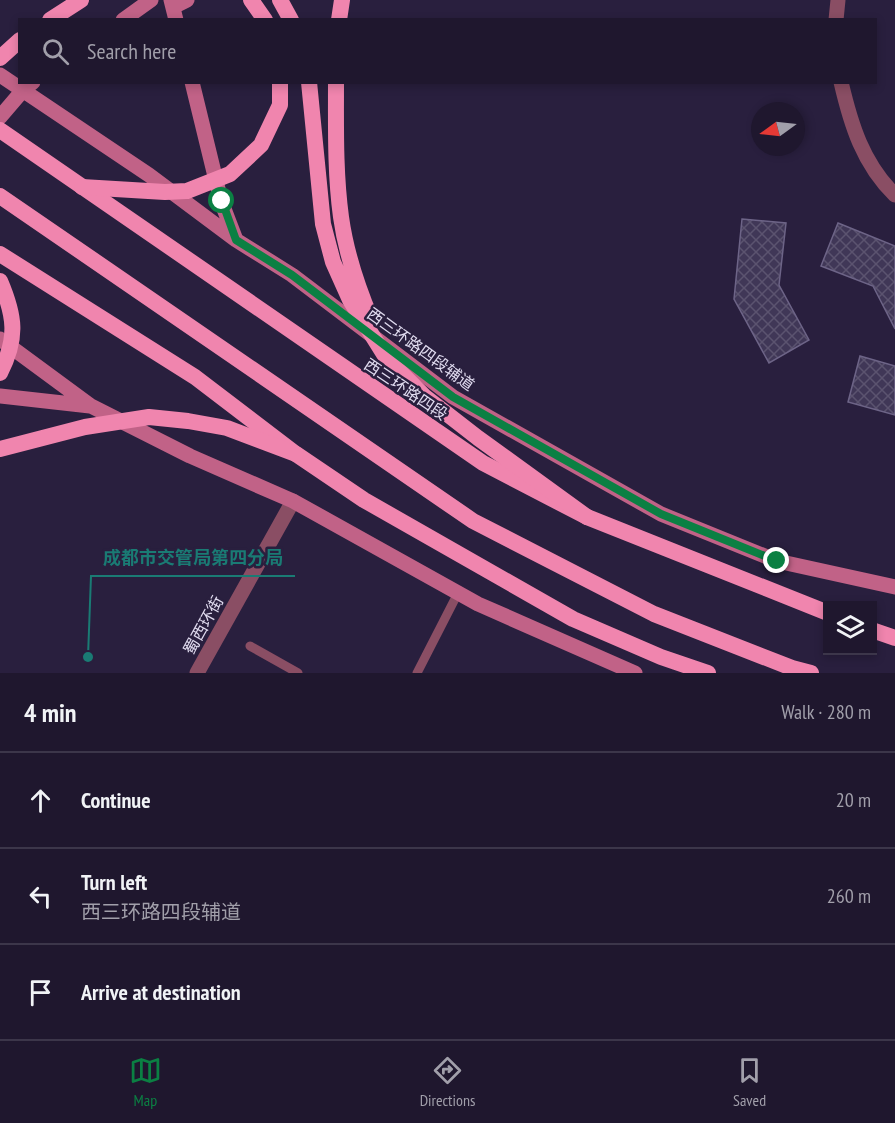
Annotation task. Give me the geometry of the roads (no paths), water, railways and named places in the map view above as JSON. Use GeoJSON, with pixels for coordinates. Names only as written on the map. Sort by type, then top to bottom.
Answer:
{"type":"FeatureCollection","features":[{"type":"Feature","properties":{"kind":"highway"},"geometry":{"type":"LineString","coordinates":[[47,18],[69,0]]}},
{"type":"Feature","properties":{"kind":"highway"},"geometry":{"type":"LineString","coordinates":[[53,18],[81,0]]}},
{"type":"Feature","properties":{"kind":"highway"},"geometry":{"type":"LineString","coordinates":[[251,0],[264,18]]}},
{"type":"Feature","properties":{"kind":"highway"},"geometry":{"type":"LineString","coordinates":[[280,0],[290,18]]}},
{"type":"Feature","properties":{"kind":"highway"},"geometry":{"type":"LineString","coordinates":[[339,18],[342,0]]}},
{"type":"Feature","properties":{"kind":"highway"},"geometry":{"type":"LineString","coordinates":[[0,58],[18,42]]}},
{"type":"Feature","properties":{"kind":"highway"},"geometry":{"type":"LineString","coordinates":[[82,187],[165,192],[187,191],[230,174],[261,145],[280,105],[280,84]]}},
{"type":"Feature","properties":{"kind":"highway"},"geometry":{"type":"LineString","coordinates":[[309,84],[323,224],[333,262],[350,300],[387,359],[433,403],[587,518]]}},
{"type":"Feature","properties":{"kind":"highway"},"geometry":{"type":"LineString","coordinates":[[336,84],[336,141],[341,217],[354,278],[387,359]]}},
{"type":"Feature","properties":{"kind":"highway","name":"西三环路四段"},"geometry":{"type":"LineString","coordinates":[[0,130],[483,463],[587,518],[823,611]]}},
{"type":"Feature","properties":{"kind":"highway"},"geometry":{"type":"LineString","coordinates":[[0,196],[473,520],[644,609],[792,668],[811,673]]}},
{"type":"Feature","properties":{"kind":"highway"},"geometry":{"type":"LineString","coordinates":[[0,254],[195,377],[296,454],[364,500],[573,618],[636,646],[708,673]]}},
{"type":"Feature","properties":{"kind":"highway"},"geometry":{"type":"LineString","coordinates":[[0,281],[10,304],[13,332],[8,358],[0,373]]}},
{"type":"Feature","properties":{"kind":"highway"},"geometry":{"type":"LineString","coordinates":[[0,449],[85,427],[149,417],[227,428],[296,454]]}},
{"type":"Feature","properties":{"kind":"highway"},"geometry":{"type":"LineString","coordinates":[[877,631],[895,638]]}},
{"type":"Feature","properties":{"kind":"main road"},"geometry":{"type":"LineString","coordinates":[[126,18],[151,0]]}},
{"type":"Feature","properties":{"kind":"main road","name":"西三环路四段辅道"},"geometry":{"type":"LineString","coordinates":[[0,75],[18,82]]}},
{"type":"Feature","properties":{"kind":"main road"},"geometry":{"type":"LineString","coordinates":[[193,84],[222,201],[236,240]]}},
{"type":"Feature","properties":{"kind":"main road"},"geometry":{"type":"LineString","coordinates":[[0,117],[28,86]]}},
{"type":"Feature","properties":{"kind":"main road","name":"西三环路四段辅道"},"geometry":{"type":"LineString","coordinates":[[28,86],[236,240],[292,275],[453,397],[661,514],[777,561],[895,587]]}},
{"type":"Feature","properties":{"kind":"main road"},"geometry":{"type":"LineString","coordinates":[[0,339],[91,406],[190,456],[292,501],[478,604],[635,673]]}},
{"type":"Feature","properties":{"kind":"main road"},"geometry":{"type":"LineString","coordinates":[[0,396],[91,406]]}},
{"type":"Feature","properties":{"kind":"street"},"geometry":{"type":"LineString","coordinates":[[836,18],[838,0]]}},
{"type":"Feature","properties":{"kind":"street"},"geometry":{"type":"LineString","coordinates":[[841,84],[859,144],[880,181],[895,195]]}},
{"type":"Feature","properties":{"kind":"street","name":"蜀西环街"},"geometry":{"type":"LineString","coordinates":[[197,673],[292,501]]}},
{"type":"Feature","properties":{"kind":"lane"},"geometry":{"type":"LineString","coordinates":[[417,673],[458,593]]}},
{"type":"Feature","properties":{"kind":"lane"},"geometry":{"type":"LineString","coordinates":[[250,646],[298,673]]}},
{"type":"Feature","properties":{"kind":"place","name":"成都市交管局第四分局"},"geometry":{"type":"Point","coordinates":[88,657]}}]}
